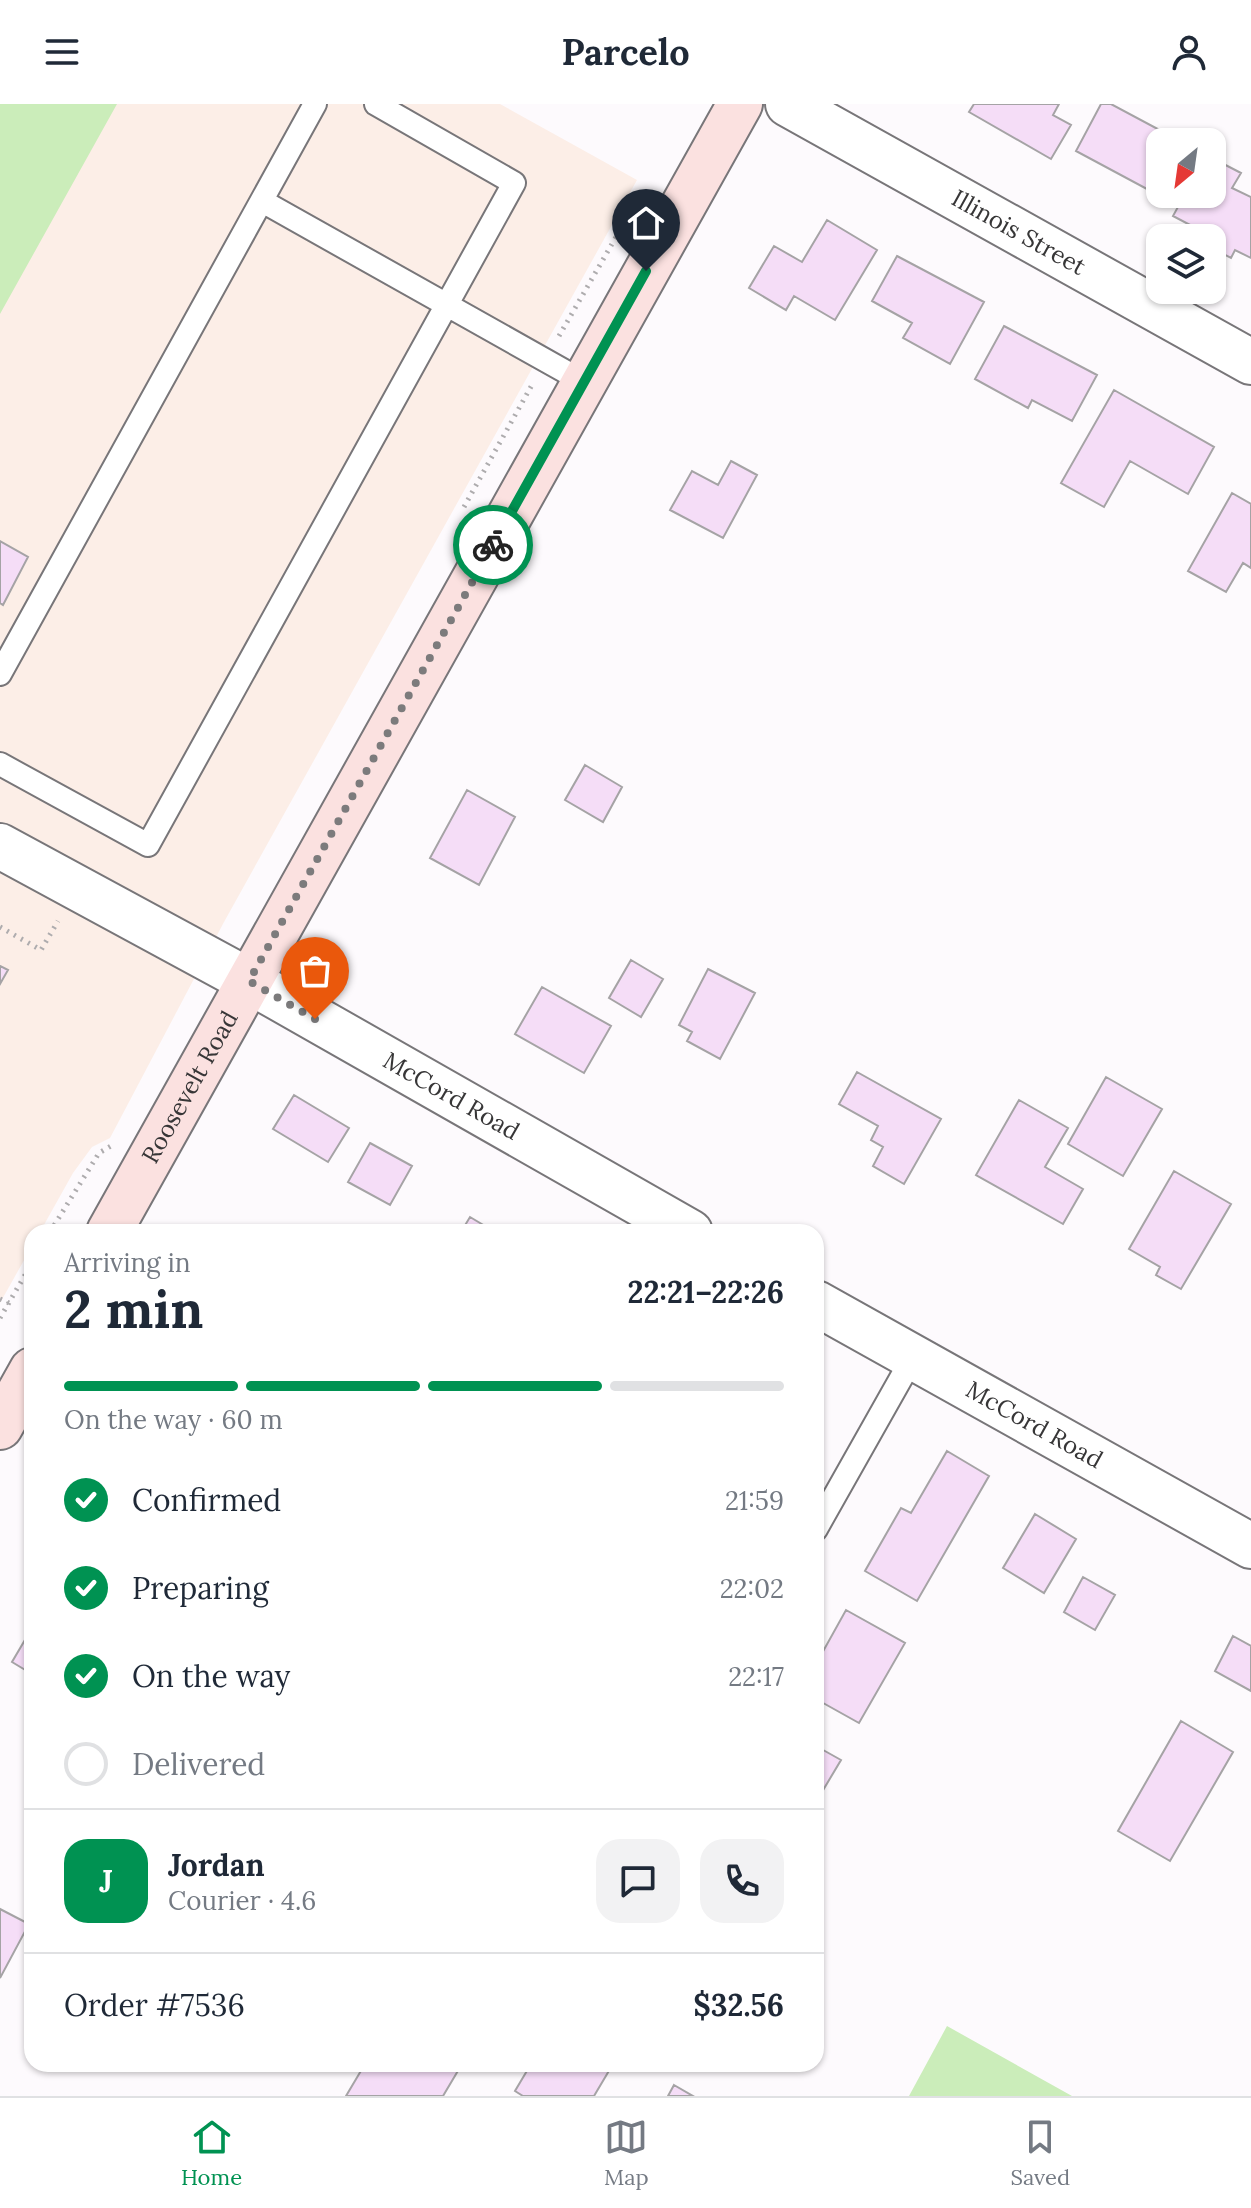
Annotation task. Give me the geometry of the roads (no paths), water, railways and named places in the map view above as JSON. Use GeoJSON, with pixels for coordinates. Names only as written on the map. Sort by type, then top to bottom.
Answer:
{"type":"FeatureCollection","features":[{"type":"Feature","properties":{"kind":"street","name":"Roosevelt Road"},"geometry":{"type":"LineString","coordinates":[[113,1224],[740,104]]}},
{"type":"Feature","properties":{"kind":"street","name":"Illinois Street"},"geometry":{"type":"LineString","coordinates":[[788,104],[1251,362]]}},
{"type":"Feature","properties":{"kind":"street","name":"McCord Road"},"geometry":{"type":"LineString","coordinates":[[0,846],[249,981],[676,1224]]}},
{"type":"Feature","properties":{"kind":"street","name":"McCord Road"},"geometry":{"type":"LineString","coordinates":[[824,1307],[1251,1546]]}},
{"type":"Feature","properties":{"kind":"street"},"geometry":{"type":"LineString","coordinates":[[0,1427],[24,1384]]}},
{"type":"Feature","properties":{"kind":"lane"},"geometry":{"type":"LineString","coordinates":[[0,674],[8,640],[315,104]]}},
{"type":"Feature","properties":{"kind":"lane"},"geometry":{"type":"LineString","coordinates":[[0,764],[148,845],[514,183],[376,104]]}},
{"type":"Feature","properties":{"kind":"lane"},"geometry":{"type":"LineString","coordinates":[[262,201],[584,382]]}},
{"type":"Feature","properties":{"kind":"lane"},"geometry":{"type":"LineString","coordinates":[[824,1515],[913,1357]]}}]}
